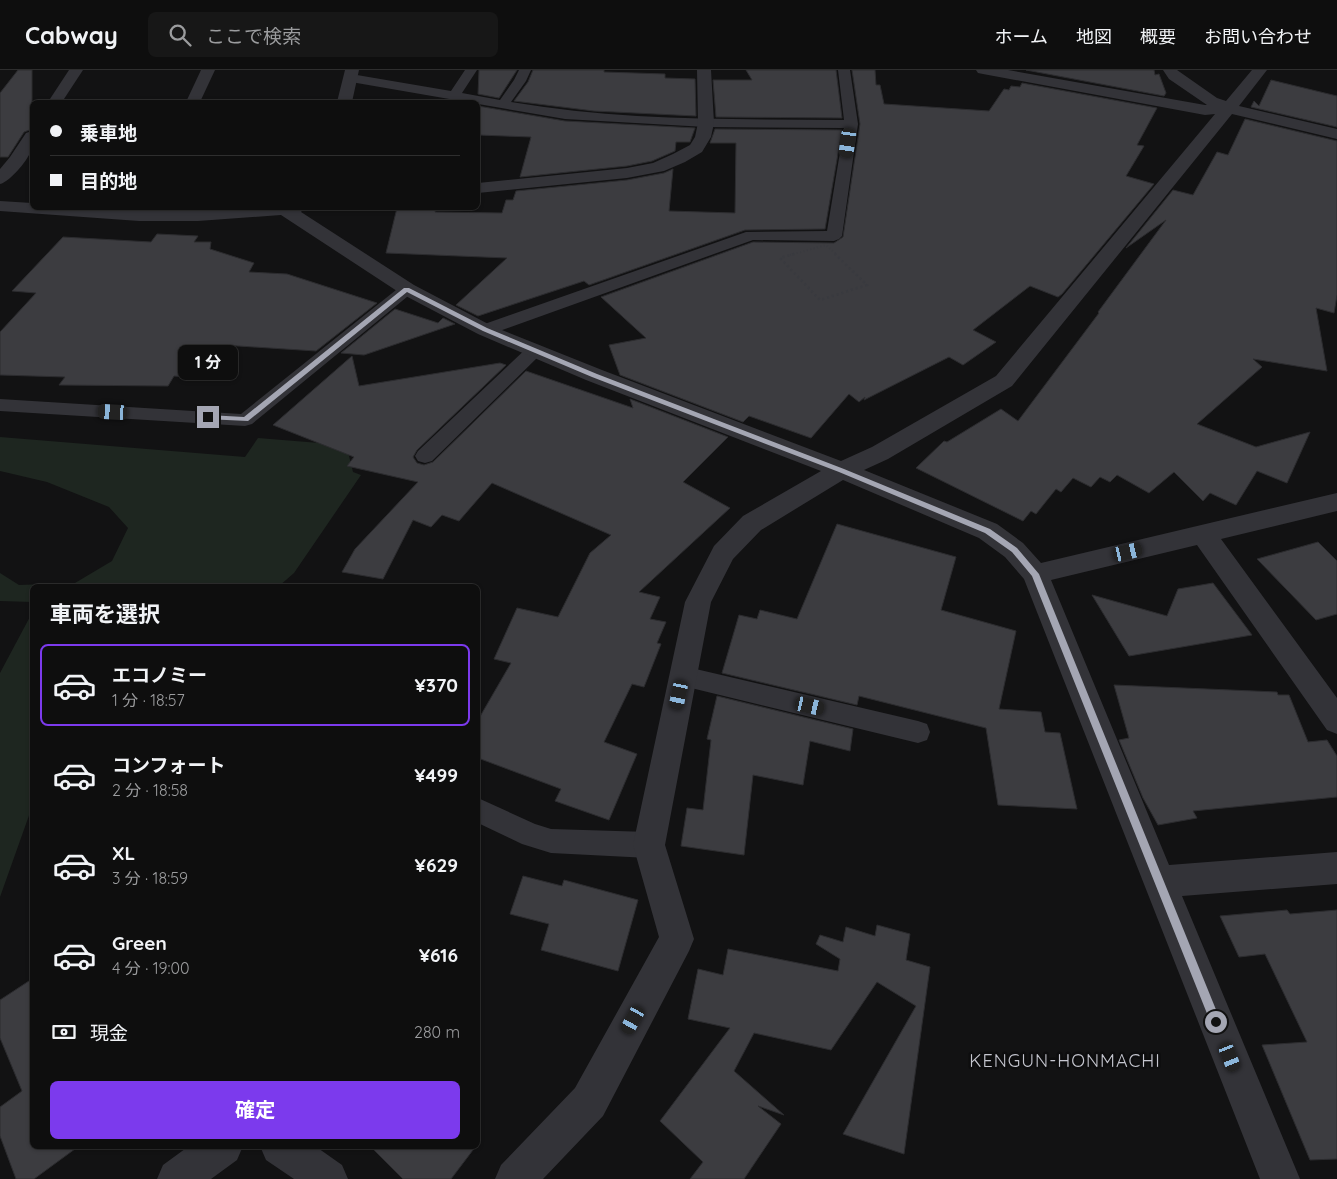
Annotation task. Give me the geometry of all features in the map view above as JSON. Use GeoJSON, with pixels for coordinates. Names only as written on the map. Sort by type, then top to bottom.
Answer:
{"type":"FeatureCollection","features":[{"type":"Feature","properties":{"kind":"street"},"geometry":{"type":"LineString","coordinates":[[56,100],[76,70]]}},
{"type":"Feature","properties":{"kind":"street"},"geometry":{"type":"LineString","coordinates":[[194,100],[208,70]]}},
{"type":"Feature","properties":{"kind":"street"},"geometry":{"type":"LineString","coordinates":[[480,188],[627,173],[658,167],[679,158],[696,148],[703,137],[706,123],[704,70]]}},
{"type":"Feature","properties":{"kind":"street"},"geometry":{"type":"LineString","coordinates":[[983,70],[1204,110],[1228,108]]}},
{"type":"Feature","properties":{"kind":"street"},"geometry":{"type":"LineString","coordinates":[[1170,70],[1174,76],[1211,101],[1228,108],[1337,134]]}},
{"type":"Feature","properties":{"kind":"street"},"geometry":{"type":"LineString","coordinates":[[515,1179],[589,1102],[677,939],[649,845],[698,602],[723,553],[752,523],[842,470],[880,453],[1004,381],[1260,70]]}},
{"type":"Feature","properties":{"kind":"street"},"geometry":{"type":"LineString","coordinates":[[346,100],[352,74]]}},
{"type":"Feature","properties":{"kind":"street"},"geometry":{"type":"LineString","coordinates":[[0,179],[17,160],[30,139]]}},
{"type":"Feature","properties":{"kind":"street"},"geometry":{"type":"LineString","coordinates":[[0,206],[30,207]]}},
{"type":"Feature","properties":{"kind":"street"},"geometry":{"type":"LineString","coordinates":[[94,210],[198,216],[267,210]]}},
{"type":"Feature","properties":{"kind":"street"},"geometry":{"type":"LineString","coordinates":[[293,210],[406,289],[485,330],[594,375],[842,470],[988,531],[1014,550],[1035,574],[1280,1179]]}},
{"type":"Feature","properties":{"kind":"street"},"geometry":{"type":"LineString","coordinates":[[1035,574],[1337,502]]}},
{"type":"Feature","properties":{"kind":"street"},"geometry":{"type":"LineString","coordinates":[[1203,534],[1337,721]]}},
{"type":"Feature","properties":{"kind":"street"},"geometry":{"type":"LineString","coordinates":[[1159,882],[1337,868]]}},
{"type":"Feature","properties":{"kind":"street"},"geometry":{"type":"LineString","coordinates":[[177,1179],[219,1149]]}},
{"type":"Feature","properties":{"kind":"street"},"geometry":{"type":"LineString","coordinates":[[284,1149],[328,1179]]}},
{"type":"Feature","properties":{"kind":"lane"},"geometry":{"type":"LineString","coordinates":[[455,96],[471,70]]}},
{"type":"Feature","properties":{"kind":"lane"},"geometry":{"type":"LineString","coordinates":[[503,104],[520,81],[525,70]]}},
{"type":"Feature","properties":{"kind":"lane"},"geometry":{"type":"LineString","coordinates":[[485,330],[751,235],[834,236],[851,124],[844,70]]}},
{"type":"Feature","properties":{"kind":"lane"},"geometry":{"type":"LineString","coordinates":[[352,74],[479,100]]}},
{"type":"Feature","properties":{"kind":"lane"},"geometry":{"type":"LineString","coordinates":[[480,100],[566,114],[706,123],[851,124]]}},
{"type":"Feature","properties":{"kind":"lane"},"geometry":{"type":"LineString","coordinates":[[0,405],[246,420],[406,289]]}},
{"type":"Feature","properties":{"kind":"lane"},"geometry":{"type":"LineString","coordinates":[[425,456],[535,350]]}},
{"type":"Feature","properties":{"kind":"lane"},"geometry":{"type":"LineString","coordinates":[[683,676],[918,732]]}},
{"type":"Feature","properties":{"kind":"lane"},"geometry":{"type":"LineString","coordinates":[[480,811],[531,835],[551,841],[649,845]]}},
{"type":"Feature","properties":{"kind":"path"},"geometry":{"type":"LineString","coordinates":[[826,245],[867,284],[820,300],[780,258],[826,245]]}},
{"type":"Feature","properties":{"kind":"shaded area"},"geometry":{"type":"Polygon","coordinates":[[[0,437],[245,457],[258,438],[344,445],[348,452],[353,472],[361,475],[294,573],[281,584],[47,584],[75,583],[112,561],[128,528],[109,507],[47,482],[0,471],[0,437]]]}},
{"type":"Feature","properties":{"kind":"shaded area"},"geometry":{"type":"Polygon","coordinates":[[[0,573],[19,585],[30,585],[30,602],[0,601],[0,573]]]}},
{"type":"Feature","properties":{"kind":"shaded area"},"geometry":{"type":"Polygon","coordinates":[[[30,617],[30,813],[0,897],[0,673],[30,617]]]}},
{"type":"Feature","properties":{"kind":"building"},"geometry":{"type":"Polygon","coordinates":[[[18,70],[32,70],[30,130],[24,132],[8,157],[0,157],[0,93],[18,70]]]}},
{"type":"Feature","properties":{"kind":"building"},"geometry":{"type":"Polygon","coordinates":[[[479,70],[517,70],[499,98],[478,94],[479,70]]]}},
{"type":"Feature","properties":{"kind":"building"},"geometry":{"type":"Polygon","coordinates":[[[533,70],[604,70],[604,72],[665,74],[665,78],[695,79],[696,116],[594,111],[514,101],[528,82],[533,70]]]}},
{"type":"Feature","properties":{"kind":"building"},"geometry":{"type":"Polygon","coordinates":[[[746,70],[836,70],[842,118],[716,117],[713,80],[752,80],[746,70]]]}},
{"type":"Feature","properties":{"kind":"building"},"geometry":{"type":"Polygon","coordinates":[[[852,70],[875,70],[876,85],[880,85],[884,104],[989,111],[1004,89],[1009,90],[1011,86],[1020,87],[1022,83],[1157,108],[1137,145],[1144,146],[1126,176],[1154,184],[1058,297],[1030,286],[973,330],[996,342],[963,365],[949,357],[864,400],[865,397],[859,402],[849,394],[811,438],[749,416],[743,422],[620,375],[609,345],[646,338],[601,297],[753,242],[834,243],[843,237],[860,124],[852,70]]]}},
{"type":"Feature","properties":{"kind":"building"},"geometry":{"type":"Polygon","coordinates":[[[1026,70],[1154,70],[1155,75],[1159,74],[1166,93],[1164,96],[1026,70]]]}},
{"type":"Feature","properties":{"kind":"building"},"geometry":{"type":"Polygon","coordinates":[[[1271,80],[1337,96],[1337,127],[1251,107],[1254,101],[1259,106],[1271,80]]]}},
{"type":"Feature","properties":{"kind":"building"},"geometry":{"type":"Polygon","coordinates":[[[480,106],[565,121],[695,128],[690,142],[676,142],[675,151],[652,161],[627,166],[520,177],[531,137],[480,135],[480,106]]]}},
{"type":"Feature","properties":{"kind":"building"},"geometry":{"type":"Polygon","coordinates":[[[1245,119],[1337,141],[1337,295],[1334,313],[1316,308],[1327,371],[1253,359],[1262,367],[1197,424],[1256,447],[1310,432],[1287,483],[1257,471],[1236,505],[1210,493],[1203,501],[1174,472],[1149,493],[1117,475],[1110,482],[1100,477],[1091,487],[1073,478],[1061,492],[1056,489],[1036,514],[1031,511],[1023,521],[916,468],[944,441],[947,442],[1001,409],[1018,421],[1166,220],[1126,248],[1173,190],[1193,195],[1217,152],[1228,155],[1245,119]]]}},
{"type":"Feature","properties":{"kind":"building"},"geometry":{"type":"Polygon","coordinates":[[[715,129],[842,130],[825,229],[745,230],[589,285],[584,281],[478,316],[456,305],[507,258],[386,253],[397,210],[502,213],[506,200],[513,200],[516,191],[627,180],[664,173],[673,169],[669,211],[735,213],[736,143],[710,143],[715,129]]]}},
{"type":"Feature","properties":{"kind":"building"},"geometry":{"type":"Polygon","coordinates":[[[157,234],[198,236],[194,242],[211,242],[210,249],[254,263],[249,272],[287,274],[377,303],[316,351],[223,345],[203,378],[174,376],[168,386],[59,385],[65,377],[0,375],[0,332],[36,293],[12,291],[63,237],[151,242],[157,234]]]}},
{"type":"Feature","properties":{"kind":"building"},"geometry":{"type":"Polygon","coordinates":[[[395,309],[438,323],[443,318],[455,324],[364,355],[341,353],[395,309]]]}},
{"type":"Feature","properties":{"kind":"building"},"geometry":{"type":"Polygon","coordinates":[[[352,356],[359,386],[500,363],[506,365],[417,450],[413,457],[417,463],[424,465],[433,462],[526,371],[633,408],[630,399],[728,437],[683,482],[730,508],[639,592],[660,597],[650,619],[666,622],[657,643],[661,644],[644,687],[632,684],[604,742],[637,754],[609,820],[555,801],[561,789],[480,759],[480,717],[511,663],[494,659],[517,608],[558,617],[590,553],[611,535],[492,483],[459,521],[442,515],[431,527],[413,520],[383,579],[342,572],[355,549],[418,482],[347,466],[354,457],[273,425],[352,356]]]}},
{"type":"Feature","properties":{"kind":"building"},"geometry":{"type":"Polygon","coordinates":[[[837,524],[956,557],[941,610],[1016,631],[999,709],[1041,712],[1045,732],[1060,733],[1077,809],[998,805],[986,728],[859,696],[857,705],[722,673],[739,615],[757,619],[760,610],[797,619],[837,524]]]}},
{"type":"Feature","properties":{"kind":"building"},"geometry":{"type":"Polygon","coordinates":[[[1318,542],[1337,561],[1337,614],[1316,620],[1257,559],[1318,542]]]}},
{"type":"Feature","properties":{"kind":"building"},"geometry":{"type":"Polygon","coordinates":[[[1213,583],[1252,635],[1129,656],[1092,595],[1167,616],[1178,589],[1213,583]]]}},
{"type":"Feature","properties":{"kind":"building"},"geometry":{"type":"Polygon","coordinates":[[[1114,685],[1277,692],[1278,695],[1289,695],[1308,742],[1327,740],[1337,756],[1337,797],[1193,811],[1197,818],[1158,825],[1143,798],[1119,740],[1129,738],[1114,685]]]}},
{"type":"Feature","properties":{"kind":"building"},"geometry":{"type":"Polygon","coordinates":[[[717,696],[853,729],[850,751],[810,741],[803,785],[753,775],[744,855],[681,846],[687,808],[703,810],[711,740],[707,739],[717,696]]]}},
{"type":"Feature","properties":{"kind":"building"},"geometry":{"type":"Polygon","coordinates":[[[523,876],[562,886],[564,880],[638,900],[618,971],[541,950],[549,924],[510,914],[523,876]]]}},
{"type":"Feature","properties":{"kind":"building"},"geometry":{"type":"Polygon","coordinates":[[[1287,910],[1290,914],[1337,910],[1337,1159],[1310,1160],[1262,1045],[1307,1042],[1265,954],[1239,957],[1220,916],[1287,910]]]}},
{"type":"Feature","properties":{"kind":"building"},"geometry":{"type":"Polygon","coordinates":[[[877,925],[910,934],[906,960],[930,967],[904,1154],[843,1134],[916,1006],[877,982],[831,1050],[754,1033],[734,1071],[784,1115],[758,1106],[781,1124],[744,1179],[690,1179],[703,1162],[660,1121],[730,1028],[688,1019],[698,969],[723,975],[728,949],[838,971],[840,959],[816,944],[820,935],[843,942],[846,927],[875,936],[877,925]]]}},
{"type":"Feature","properties":{"kind":"building"},"geometry":{"type":"Polygon","coordinates":[[[30,980],[30,1149],[75,1149],[34,1179],[16,1179],[0,1136],[0,1107],[22,1091],[0,1038],[0,1000],[30,980]]]}},
{"type":"Feature","properties":{"kind":"building"},"geometry":{"type":"Polygon","coordinates":[[[373,1149],[474,1149],[451,1179],[403,1179],[373,1149]]]}},
{"type":"Feature","properties":{"kind":"district","name":"KENGUN-HONMACHI"},"geometry":{"type":"Point","coordinates":[1065,1060]}},
{"type":"Feature","properties":{"kind":"route"},"geometry":{"type":"LineString","coordinates":[[208,417],[246,420],[406,289],[485,330],[594,375],[842,470],[988,531],[1014,550],[1035,574],[1216,1022]]}}]}
